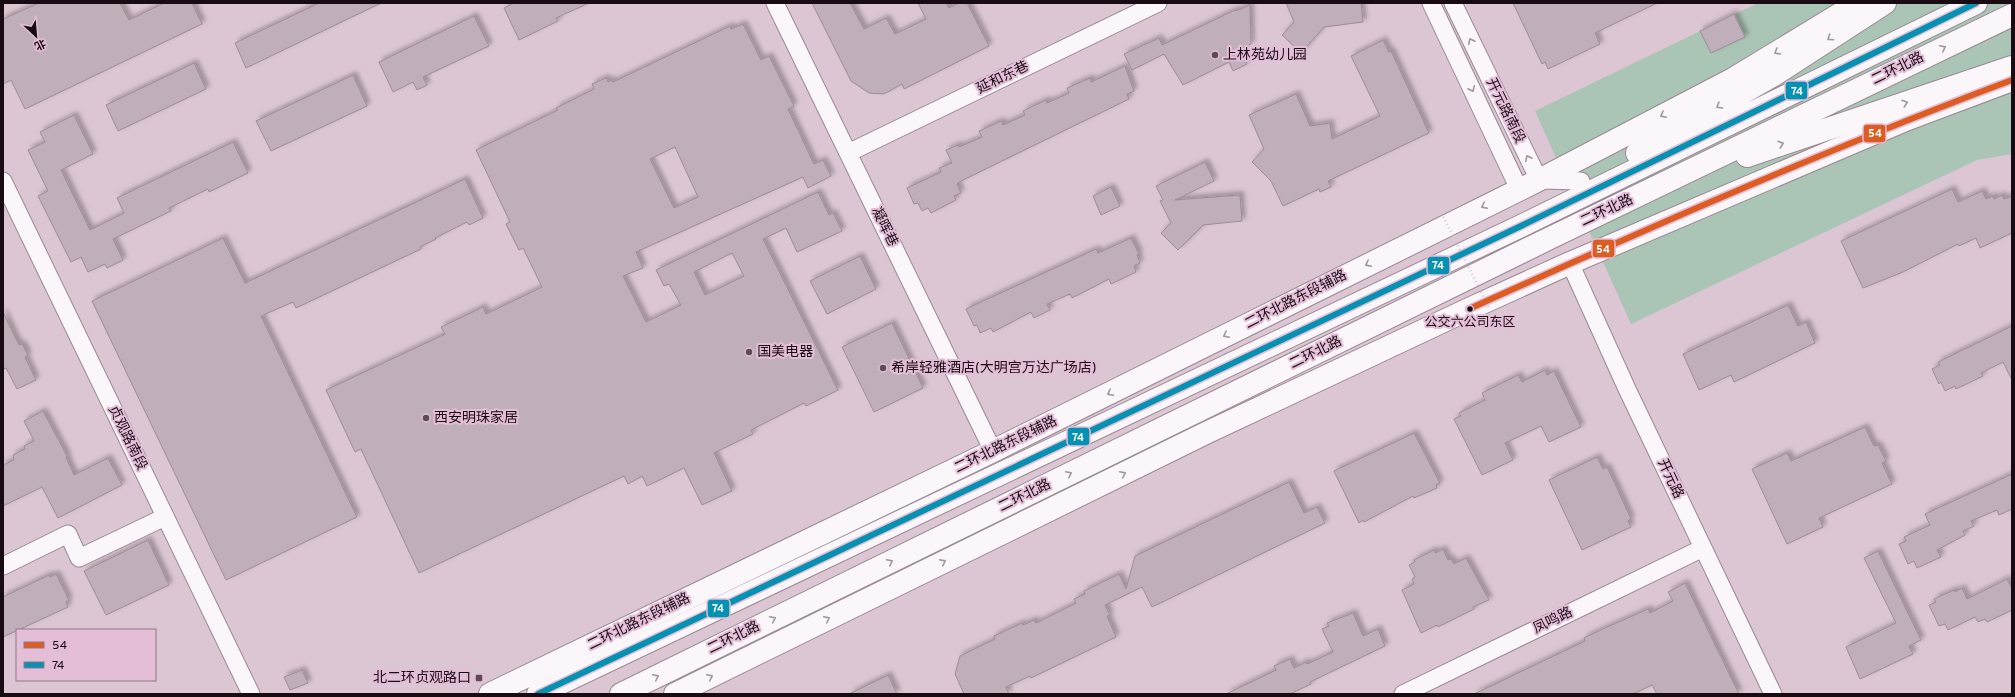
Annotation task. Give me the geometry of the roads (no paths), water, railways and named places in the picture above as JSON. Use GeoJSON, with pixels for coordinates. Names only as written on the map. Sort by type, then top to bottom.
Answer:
{"type":"FeatureCollection","features":[{"type":"Feature","properties":{"kind":"main road"},"geometry":{"type":"LineString","coordinates":[[1521,226],[1581,181],[1627,159],[1774,75],[1860,10],[1885,3]]}},
{"type":"Feature","properties":{"kind":"main road","name":"二环北路"},"geometry":{"type":"LineString","coordinates":[[538,694],[1521,226],[1976,3]]}},
{"type":"Feature","properties":{"kind":"main road","name":"二环北路东段辅路"},"geometry":{"type":"LineString","coordinates":[[490,694],[993,451],[1539,180],[1733,79],[1860,10]]}},
{"type":"Feature","properties":{"kind":"main road","name":"二环北路"},"geometry":{"type":"LineString","coordinates":[[621,694],[1548,239],[2012,15]]}},
{"type":"Feature","properties":{"kind":"main road"},"geometry":{"type":"LineString","coordinates":[[1665,183],[2012,67]]}},
{"type":"Feature","properties":{"kind":"main road"},"geometry":{"type":"LineString","coordinates":[[675,694],[1208,432],[1469,309],[1570,263],[1908,119],[2012,80]]}},
{"type":"Feature","properties":{"kind":"street","name":"凝晖巷"},"geometry":{"type":"LineString","coordinates":[[775,3],[993,451]]}},
{"type":"Feature","properties":{"kind":"street","name":"延和东巷"},"geometry":{"type":"LineString","coordinates":[[848,153],[1158,3]]}},
{"type":"Feature","properties":{"kind":"street","name":"开元路南段"},"geometry":{"type":"LineString","coordinates":[[1431,3],[1519,189]]}},
{"type":"Feature","properties":{"kind":"street","name":"开元路南段"},"geometry":{"type":"LineString","coordinates":[[1453,3],[1539,180]]}},
{"type":"Feature","properties":{"kind":"street"},"geometry":{"type":"LineString","coordinates":[[1539,180],[1581,181]]}},
{"type":"Feature","properties":{"kind":"street","name":"贞观路南段"},"geometry":{"type":"LineString","coordinates":[[3,181],[251,694]]}},
{"type":"Feature","properties":{"kind":"street","name":"开元路"},"geometry":{"type":"LineString","coordinates":[[1570,263],[1702,548],[1773,694]]}},
{"type":"Feature","properties":{"kind":"street"},"geometry":{"type":"LineString","coordinates":[[3,566],[68,534],[80,558],[165,516]]}},
{"type":"Feature","properties":{"kind":"street","name":"凤鸣路"},"geometry":{"type":"LineString","coordinates":[[1403,694],[1702,548]]}},
{"type":"Feature","properties":{"kind":"place","name":"上林苑幼儿园"},"geometry":{"type":"Point","coordinates":[1215,55]}},
{"type":"Feature","properties":{"kind":"place","name":"公交六公司东区"},"geometry":{"type":"Point","coordinates":[1470,309]}},
{"type":"Feature","properties":{"kind":"place","name":"国美电器"},"geometry":{"type":"Point","coordinates":[749,352]}},
{"type":"Feature","properties":{"kind":"place","name":"希岸轻雅酒店(大明宫万达广场店)"},"geometry":{"type":"Point","coordinates":[883,368]}},
{"type":"Feature","properties":{"kind":"place","name":"西安明珠家居"},"geometry":{"type":"Point","coordinates":[426,418]}},
{"type":"Feature","properties":{"kind":"place","name":"北二环贞观路口"},"geometry":{"type":"Point","coordinates":[479,678]}}]}
